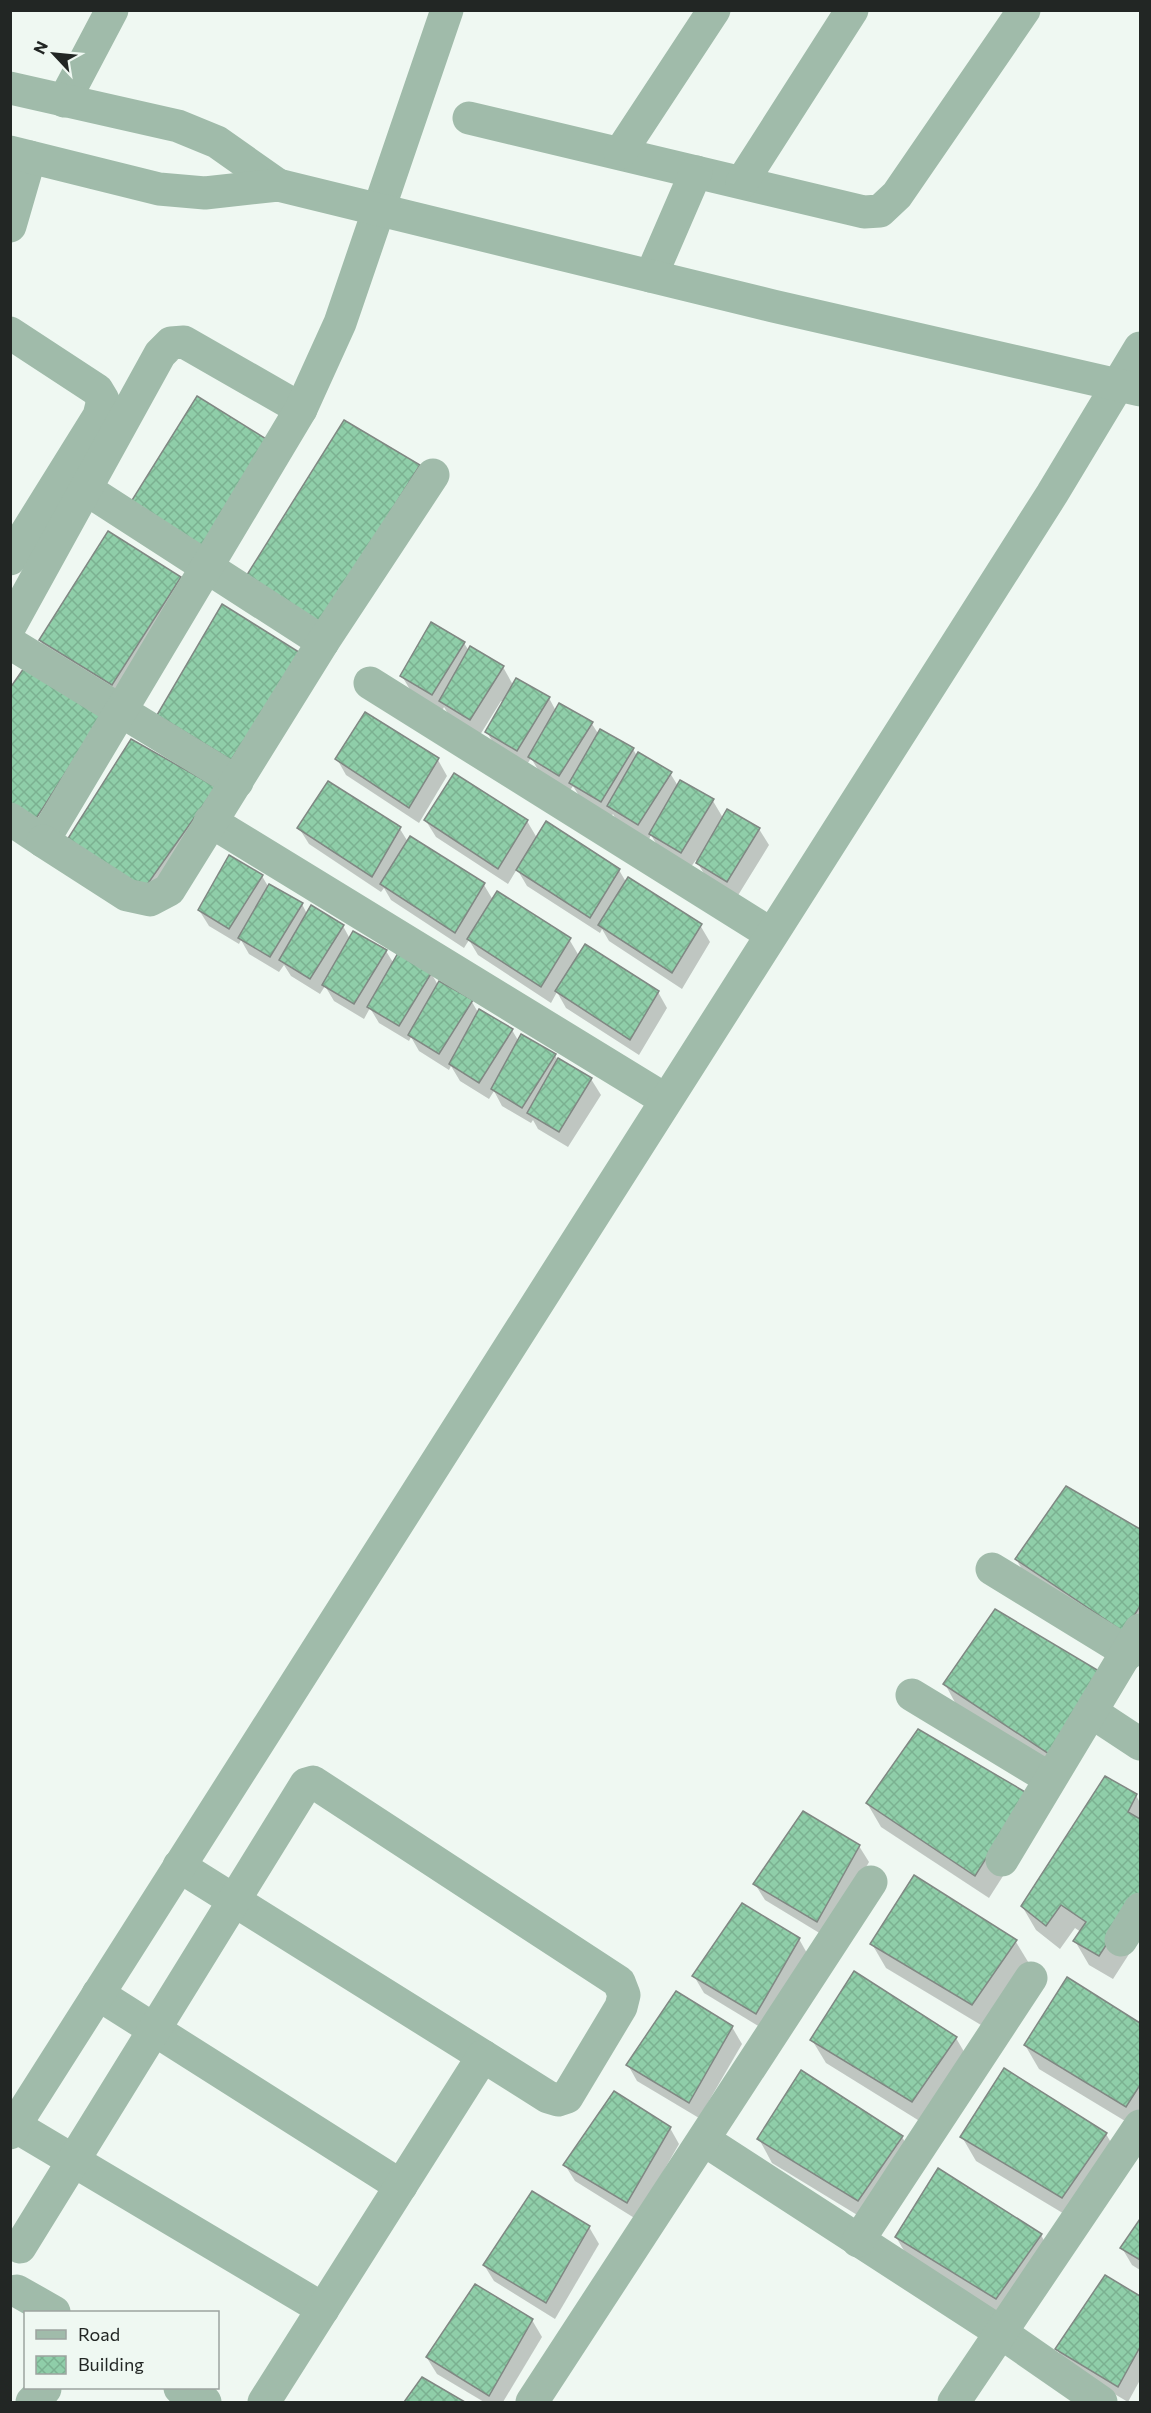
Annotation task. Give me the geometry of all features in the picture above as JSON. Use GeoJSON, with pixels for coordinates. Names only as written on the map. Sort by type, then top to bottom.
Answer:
{"type":"FeatureCollection","features":[{"type":"Feature","properties":{"kind":"street"},"geometry":{"type":"LineString","coordinates":[[64,100],[112,10]]}},
{"type":"Feature","properties":{"kind":"street"},"geometry":{"type":"LineString","coordinates":[[43,841],[300,409],[340,322],[381,211],[447,10]]}},
{"type":"Feature","properties":{"kind":"street"},"geometry":{"type":"LineString","coordinates":[[620,153],[714,10]]}},
{"type":"Feature","properties":{"kind":"street"},"geometry":{"type":"LineString","coordinates":[[742,182],[852,10]]}},
{"type":"Feature","properties":{"kind":"street"},"geometry":{"type":"LineString","coordinates":[[469,118],[864,212],[880,211],[897,195],[1021,12]]}},
{"type":"Feature","properties":{"kind":"street"},"geometry":{"type":"LineString","coordinates":[[10,88],[178,126],[217,142],[278,185]]}},
{"type":"Feature","properties":{"kind":"street"},"geometry":{"type":"LineString","coordinates":[[10,226],[20,154],[159,189],[205,193],[278,185],[1003,360],[1129,387]]}},
{"type":"Feature","properties":{"kind":"street"},"geometry":{"type":"LineString","coordinates":[[651,276],[696,172]]}},
{"type":"Feature","properties":{"kind":"street"},"geometry":{"type":"LineString","coordinates":[[10,333],[98,390],[103,400],[99,416],[15,542]]}},
{"type":"Feature","properties":{"kind":"street"},"geometry":{"type":"LineString","coordinates":[[10,626],[160,354],[171,343],[184,342],[300,409]]}},
{"type":"Feature","properties":{"kind":"street"},"geometry":{"type":"LineString","coordinates":[[323,2309],[73,2161],[13,2129],[1052,494],[1129,387],[1140,348]]}},
{"type":"Feature","properties":{"kind":"street"},"geometry":{"type":"LineString","coordinates":[[10,819],[127,895],[150,900],[169,890],[323,642],[433,475]]}},
{"type":"Feature","properties":{"kind":"street"},"geometry":{"type":"LineString","coordinates":[[86,489],[323,642]]}},
{"type":"Feature","properties":{"kind":"street"},"geometry":{"type":"LineString","coordinates":[[10,643],[123,710],[237,782]]}},
{"type":"Feature","properties":{"kind":"street"},"geometry":{"type":"LineString","coordinates":[[370,683],[771,934]]}},
{"type":"Feature","properties":{"kind":"street"},"geometry":{"type":"LineString","coordinates":[[210,821],[666,1100]]}},
{"type":"Feature","properties":{"kind":"street"},"geometry":{"type":"LineString","coordinates":[[992,1569],[1135,1641],[1093,1713],[1049,1779],[1002,1860]]}},
{"type":"Feature","properties":{"kind":"street"},"geometry":{"type":"LineString","coordinates":[[912,1695],[1049,1779]]}},
{"type":"Feature","properties":{"kind":"street"},"geometry":{"type":"LineString","coordinates":[[1093,1713],[1140,1744]]}},
{"type":"Feature","properties":{"kind":"street"},"geometry":{"type":"LineString","coordinates":[[20,2247],[155,2030],[234,1901],[306,1784],[313,1782],[619,1982],[624,1995],[621,2007],[567,2097],[558,2100],[549,2097],[234,1901],[179,1866]]}},
{"type":"Feature","properties":{"kind":"street"},"geometry":{"type":"LineString","coordinates":[[541,2399],[704,2140],[871,1882]]}},
{"type":"Feature","properties":{"kind":"street"},"geometry":{"type":"LineString","coordinates":[[1121,1940],[1140,1909]]}},
{"type":"Feature","properties":{"kind":"street"},"geometry":{"type":"LineString","coordinates":[[858,2241],[1031,1978]]}},
{"type":"Feature","properties":{"kind":"street"},"geometry":{"type":"LineString","coordinates":[[98,1994],[401,2186]]}},
{"type":"Feature","properties":{"kind":"street"},"geometry":{"type":"LineString","coordinates":[[264,2403],[483,2056]]}},
{"type":"Feature","properties":{"kind":"street"},"geometry":{"type":"LineString","coordinates":[[954,2403],[1140,2126]]}},
{"type":"Feature","properties":{"kind":"street"},"geometry":{"type":"LineString","coordinates":[[704,2140],[1000,2332],[1101,2403]]}},
{"type":"Feature","properties":{"kind":"street"},"geometry":{"type":"LineString","coordinates":[[17,2291],[51,2311]]}},
{"type":"Feature","properties":{"kind":"street"},"geometry":{"type":"LineString","coordinates":[[182,2389],[205,2403]]}},
{"type":"Feature","properties":{"kind":"building"},"geometry":{"type":"Polygon","coordinates":[[[197,396],[271,442],[202,550],[129,505],[197,396]]]}},
{"type":"Feature","properties":{"kind":"building"},"geometry":{"type":"Polygon","coordinates":[[[344,420],[420,465],[319,625],[245,578],[344,420]]]}},
{"type":"Feature","properties":{"kind":"building"},"geometry":{"type":"Polygon","coordinates":[[[108,531],[181,577],[112,685],[39,640],[108,531]]]}},
{"type":"Feature","properties":{"kind":"building"},"geometry":{"type":"Polygon","coordinates":[[[222,604],[302,654],[231,760],[157,715],[222,604]]]}},
{"type":"Feature","properties":{"kind":"building"},"geometry":{"type":"Polygon","coordinates":[[[431,622],[465,642],[432,695],[400,676],[431,622]]]}},
{"type":"Feature","properties":{"kind":"building"},"geometry":{"type":"Polygon","coordinates":[[[470,646],[504,666],[470,720],[439,701],[470,646]]]}},
{"type":"Feature","properties":{"kind":"building"},"geometry":{"type":"Polygon","coordinates":[[[24,668],[103,714],[34,822],[10,807],[10,688],[24,668]]]}},
{"type":"Feature","properties":{"kind":"building"},"geometry":{"type":"Polygon","coordinates":[[[516,678],[550,697],[517,751],[485,732],[516,678]]]}},
{"type":"Feature","properties":{"kind":"building"},"geometry":{"type":"Polygon","coordinates":[[[559,703],[593,722],[559,776],[528,757],[559,703]]]}},
{"type":"Feature","properties":{"kind":"building"},"geometry":{"type":"Polygon","coordinates":[[[365,712],[439,758],[409,808],[335,759],[365,712]]]}},
{"type":"Feature","properties":{"kind":"building"},"geometry":{"type":"Polygon","coordinates":[[[600,729],[634,748],[601,802],[569,783],[600,729]]]}},
{"type":"Feature","properties":{"kind":"building"},"geometry":{"type":"Polygon","coordinates":[[[131,739],[216,787],[144,889],[67,840],[131,739]]]}},
{"type":"Feature","properties":{"kind":"building"},"geometry":{"type":"Polygon","coordinates":[[[638,752],[672,772],[638,825],[607,806],[638,752]]]}},
{"type":"Feature","properties":{"kind":"building"},"geometry":{"type":"Polygon","coordinates":[[[454,773],[528,820],[498,869],[424,820],[454,773]]]}},
{"type":"Feature","properties":{"kind":"building"},"geometry":{"type":"Polygon","coordinates":[[[680,780],[714,799],[681,853],[649,834],[680,780]]]}},
{"type":"Feature","properties":{"kind":"building"},"geometry":{"type":"Polygon","coordinates":[[[328,781],[401,827],[372,877],[297,828],[328,781]]]}},
{"type":"Feature","properties":{"kind":"building"},"geometry":{"type":"Polygon","coordinates":[[[727,809],[760,828],[727,882],[696,863],[727,809]]]}},
{"type":"Feature","properties":{"kind":"building"},"geometry":{"type":"Polygon","coordinates":[[[546,821],[620,869],[590,918],[516,870],[546,821]]]}},
{"type":"Feature","properties":{"kind":"building"},"geometry":{"type":"Polygon","coordinates":[[[410,836],[485,883],[455,933],[380,884],[410,836]]]}},
{"type":"Feature","properties":{"kind":"building"},"geometry":{"type":"Polygon","coordinates":[[[229,855],[263,875],[229,929],[198,910],[229,855]]]}},
{"type":"Feature","properties":{"kind":"building"},"geometry":{"type":"Polygon","coordinates":[[[628,877],[702,924],[672,973],[598,925],[628,877]]]}},
{"type":"Feature","properties":{"kind":"building"},"geometry":{"type":"Polygon","coordinates":[[[269,884],[303,903],[270,957],[238,938],[269,884]]]}},
{"type":"Feature","properties":{"kind":"building"},"geometry":{"type":"Polygon","coordinates":[[[497,891],[571,938],[541,987],[467,939],[497,891]]]}},
{"type":"Feature","properties":{"kind":"building"},"geometry":{"type":"Polygon","coordinates":[[[311,905],[344,925],[310,979],[279,960],[311,905]]]}},
{"type":"Feature","properties":{"kind":"building"},"geometry":{"type":"Polygon","coordinates":[[[353,931],[387,950],[354,1004],[322,985],[353,931]]]}},
{"type":"Feature","properties":{"kind":"building"},"geometry":{"type":"Polygon","coordinates":[[[585,944],[659,991],[630,1040],[555,991],[585,944]]]}},
{"type":"Feature","properties":{"kind":"building"},"geometry":{"type":"Polygon","coordinates":[[[398,953],[432,972],[399,1026],[367,1007],[398,953]]]}},
{"type":"Feature","properties":{"kind":"building"},"geometry":{"type":"Polygon","coordinates":[[[439,981],[473,1000],[439,1054],[408,1035],[439,981]]]}},
{"type":"Feature","properties":{"kind":"building"},"geometry":{"type":"Polygon","coordinates":[[[479,1009],[513,1029],[479,1083],[449,1064],[479,1009]]]}},
{"type":"Feature","properties":{"kind":"building"},"geometry":{"type":"Polygon","coordinates":[[[521,1034],[556,1054],[522,1108],[491,1089],[521,1034]]]}},
{"type":"Feature","properties":{"kind":"building"},"geometry":{"type":"Polygon","coordinates":[[[558,1058],[592,1078],[559,1132],[527,1113],[558,1058]]]}},
{"type":"Feature","properties":{"kind":"building"},"geometry":{"type":"Polygon","coordinates":[[[1066,1486],[1140,1529],[1140,1606],[1124,1632],[1015,1559],[1066,1486]]]}},
{"type":"Feature","properties":{"kind":"building"},"geometry":{"type":"Polygon","coordinates":[[[995,1609],[1104,1674],[1052,1756],[943,1684],[995,1609]]]}},
{"type":"Feature","properties":{"kind":"building"},"geometry":{"type":"Polygon","coordinates":[[[918,1729],[1027,1793],[975,1876],[866,1803],[918,1729]]]}},
{"type":"Feature","properties":{"kind":"building"},"geometry":{"type":"Polygon","coordinates":[[[1105,1776],[1137,1794],[1128,1812],[1140,1819],[1140,1893],[1099,1956],[1073,1941],[1086,1922],[1061,1905],[1046,1926],[1021,1906],[1105,1776]]]}},
{"type":"Feature","properties":{"kind":"building"},"geometry":{"type":"Polygon","coordinates":[[[803,1811],[860,1845],[817,1922],[753,1884],[803,1811]]]}},
{"type":"Feature","properties":{"kind":"building"},"geometry":{"type":"Polygon","coordinates":[[[914,1875],[1017,1940],[972,2005],[870,1944],[914,1875]]]}},
{"type":"Feature","properties":{"kind":"building"},"geometry":{"type":"Polygon","coordinates":[[[742,1903],[800,1938],[756,2014],[692,1976],[742,1903]]]}},
{"type":"Feature","properties":{"kind":"building"},"geometry":{"type":"Polygon","coordinates":[[[854,1971],[957,2037],[912,2102],[810,2040],[854,1971]]]}},
{"type":"Feature","properties":{"kind":"building"},"geometry":{"type":"Polygon","coordinates":[[[1067,1977],[1140,2023],[1140,2085],[1126,2107],[1024,2045],[1067,1977]]]}},
{"type":"Feature","properties":{"kind":"building"},"geometry":{"type":"Polygon","coordinates":[[[676,1991],[733,2026],[689,2103],[626,2065],[676,1991]]]}},
{"type":"Feature","properties":{"kind":"building"},"geometry":{"type":"Polygon","coordinates":[[[1004,2068],[1107,2133],[1062,2198],[960,2137],[1004,2068]]]}},
{"type":"Feature","properties":{"kind":"building"},"geometry":{"type":"Polygon","coordinates":[[[801,2070],[903,2136],[858,2201],[757,2139],[801,2070]]]}},
{"type":"Feature","properties":{"kind":"building"},"geometry":{"type":"Polygon","coordinates":[[[614,2091],[671,2127],[627,2203],[563,2165],[614,2091]]]}},
{"type":"Feature","properties":{"kind":"building"},"geometry":{"type":"Polygon","coordinates":[[[938,2168],[1042,2234],[996,2299],[895,2237],[938,2168]]]}},
{"type":"Feature","properties":{"kind":"building"},"geometry":{"type":"Polygon","coordinates":[[[532,2191],[590,2226],[546,2303],[483,2265],[532,2191]]]}},
{"type":"Feature","properties":{"kind":"building"},"geometry":{"type":"Polygon","coordinates":[[[1140,2219],[1140,2260],[1120,2248],[1140,2219]]]}},
{"type":"Feature","properties":{"kind":"building"},"geometry":{"type":"Polygon","coordinates":[[[1105,2275],[1140,2296],[1140,2347],[1118,2387],[1055,2349],[1105,2275]]]}},
{"type":"Feature","properties":{"kind":"building"},"geometry":{"type":"Polygon","coordinates":[[[475,2284],[533,2319],[489,2396],[426,2357],[475,2284]]]}},
{"type":"Feature","properties":{"kind":"building"},"geometry":{"type":"Polygon","coordinates":[[[422,2377],[465,2402],[404,2402],[422,2377]]]}}]}
